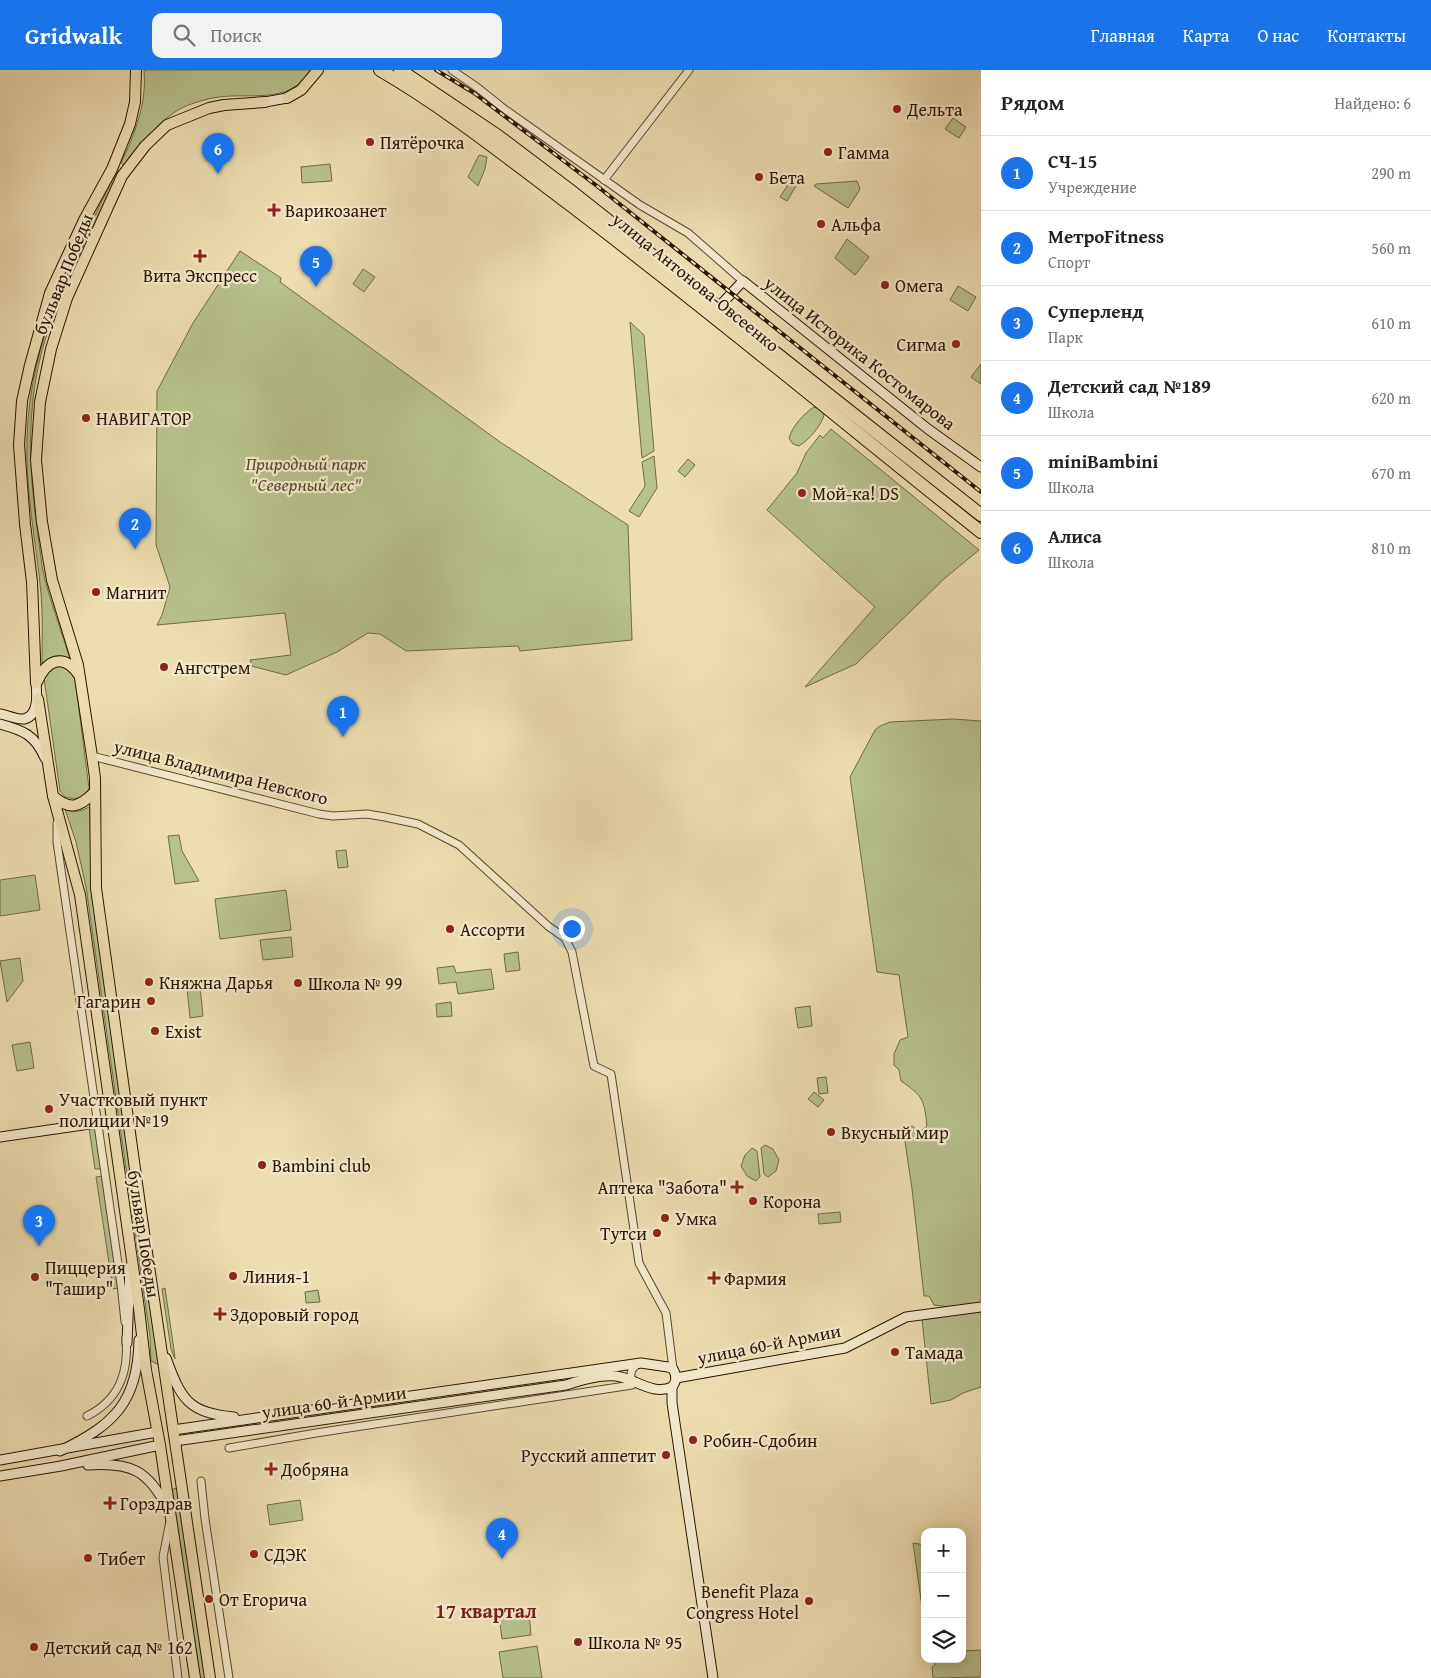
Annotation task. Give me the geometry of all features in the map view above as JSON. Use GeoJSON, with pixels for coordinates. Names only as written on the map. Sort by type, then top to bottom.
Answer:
{"type":"FeatureCollection","features":[{"type":"Feature","properties":{"kind":"highway","name":"улица Антонова-Овсеенко"},"geometry":{"type":"LineString","coordinates":[[380,70],[447,113],[490,144],[714,311],[981,515]]}},
{"type":"Feature","properties":{"kind":"highway","name":"улица Антонова-Овсеенко"},"geometry":{"type":"LineString","coordinates":[[400,70],[498,136],[649,252],[714,311],[981,532]]}},
{"type":"Feature","properties":{"kind":"main road","name":"бульвар Победы"},"geometry":{"type":"LineString","coordinates":[[36,684],[32,582],[19,445],[22,401],[50,293],[84,220],[114,165],[130,124],[135,102],[136,70]]}},
{"type":"Feature","properties":{"kind":"main road","name":"бульвар Победы"},"geometry":{"type":"LineString","coordinates":[[287,98],[301,90],[318,70]]}},
{"type":"Feature","properties":{"kind":"main road","name":"бульвар Победы"},"geometry":{"type":"LineString","coordinates":[[210,1678],[96,888],[95,778],[92,756],[80,676],[52,580],[42,522],[36,460],[40,402],[51,349],[67,298],[125,172],[145,146],[167,125],[209,108],[265,102]]}},
{"type":"Feature","properties":{"kind":"main road"},"geometry":{"type":"LineString","coordinates":[[114,165],[125,172]]}},
{"type":"Feature","properties":{"kind":"main road"},"geometry":{"type":"LineString","coordinates":[[36,684],[42,670],[53,662],[67,663],[73,666],[80,676]]}},
{"type":"Feature","properties":{"kind":"main road","name":"бульвар Победы"},"geometry":{"type":"LineString","coordinates":[[38,700],[53,796],[80,895],[146,1370],[160,1445],[195,1678]]}},
{"type":"Feature","properties":{"kind":"main road"},"geometry":{"type":"LineString","coordinates":[[53,796],[60,802],[75,806],[86,801],[94,793]]}},
{"type":"Feature","properties":{"kind":"main road","name":"улица 60-й Армии"},"geometry":{"type":"LineString","coordinates":[[157,1432],[174,1430]]}},
{"type":"Feature","properties":{"kind":"main road","name":"улица 60-й Армии"},"geometry":{"type":"LineString","coordinates":[[160,1445],[175,1441]]}},
{"type":"Feature","properties":{"kind":"street","name":"улица Историка Костомарова"},"geometry":{"type":"LineString","coordinates":[[452,70],[660,219],[688,233],[743,281],[928,429],[981,467]]}},
{"type":"Feature","properties":{"kind":"street"},"geometry":{"type":"LineString","coordinates":[[604,180],[689,70]]}},
{"type":"Feature","properties":{"kind":"street","name":"бульвар Победы"},"geometry":{"type":"LineString","coordinates":[[265,102],[287,98]]}},
{"type":"Feature","properties":{"kind":"street","name":"улица Историка Костомарова"},"geometry":{"type":"LineString","coordinates":[[714,311],[743,281]]}},
{"type":"Feature","properties":{"kind":"street","name":"бульвар Победы"},"geometry":{"type":"LineString","coordinates":[[36,684],[38,700]]}},
{"type":"Feature","properties":{"kind":"street"},"geometry":{"type":"LineString","coordinates":[[0,714],[23,719],[32,713],[38,700]]}},
{"type":"Feature","properties":{"kind":"street"},"geometry":{"type":"LineString","coordinates":[[0,724],[29,734],[42,749],[47,762]]}},
{"type":"Feature","properties":{"kind":"street","name":"улица Владимира Невского"},"geometry":{"type":"LineString","coordinates":[[92,756],[319,814],[333,816],[367,814],[418,824],[459,845],[548,926],[565,938],[572,952],[594,1066],[611,1074],[638,1263],[666,1313],[674,1374]]}},
{"type":"Feature","properties":{"kind":"street"},"geometry":{"type":"LineString","coordinates":[[57,812],[57,842],[121,1284],[127,1343]]}},
{"type":"Feature","properties":{"kind":"street"},"geometry":{"type":"LineString","coordinates":[[0,1137],[97,1123]]}},
{"type":"Feature","properties":{"kind":"street"},"geometry":{"type":"LineString","coordinates":[[87,1416],[102,1408],[117,1390],[126,1366],[131,1252]]}},
{"type":"Feature","properties":{"kind":"street","name":"улица 60-й Армии"},"geometry":{"type":"LineString","coordinates":[[674,1374],[845,1348],[906,1317],[981,1307]]}},
{"type":"Feature","properties":{"kind":"street"},"geometry":{"type":"LineString","coordinates":[[60,1451],[83,1440],[105,1425],[114,1417],[128,1396],[137,1360],[139,1309]]}},
{"type":"Feature","properties":{"kind":"street"},"geometry":{"type":"LineString","coordinates":[[161,1346],[181,1394],[192,1405],[210,1414],[250,1419]]}},
{"type":"Feature","properties":{"kind":"street"},"geometry":{"type":"LineString","coordinates":[[229,1448],[632,1383],[631,1372],[633,1368],[641,1363],[668,1367],[674,1374],[675,1383],[672,1387],[672,1403],[713,1678]]}},
{"type":"Feature","properties":{"kind":"street","name":"улица 60-й Армии"},"geometry":{"type":"LineString","coordinates":[[174,1430],[641,1363]]}},
{"type":"Feature","properties":{"kind":"street","name":"улица 60-й Армии"},"geometry":{"type":"LineString","coordinates":[[175,1441],[566,1385],[610,1375],[618,1376],[632,1383],[661,1389],[672,1387]]}},
{"type":"Feature","properties":{"kind":"street"},"geometry":{"type":"LineString","coordinates":[[354,1404],[356,1415]]}},
{"type":"Feature","properties":{"kind":"street","name":"улица 60-й Армии"},"geometry":{"type":"LineString","coordinates":[[0,1460],[60,1451],[157,1432]]}},
{"type":"Feature","properties":{"kind":"street","name":"улица 60-й Армии"},"geometry":{"type":"LineString","coordinates":[[0,1476],[61,1466],[160,1445]]}},
{"type":"Feature","properties":{"kind":"street"},"geometry":{"type":"LineString","coordinates":[[61,1466],[118,1464],[134,1469],[142,1473],[155,1487],[170,1514],[163,1557],[178,1678]]}},
{"type":"Feature","properties":{"kind":"street"},"geometry":{"type":"LineString","coordinates":[[200,1481],[229,1678]]}},
{"type":"Feature","properties":{"kind":"green space"},"geometry":{"type":"Polygon","coordinates":[[[144,70],[310,70],[301,82],[291,89],[279,93],[213,98],[196,102],[180,109],[150,134],[125,166],[121,163],[131,141],[142,106],[144,70]]]}},
{"type":"Feature","properties":{"kind":"green space"},"geometry":{"type":"Polygon","coordinates":[[[953,118],[966,127],[959,138],[945,129],[953,118]]]}},
{"type":"Feature","properties":{"kind":"green space"},"geometry":{"type":"Polygon","coordinates":[[[479,155],[487,157],[485,169],[478,186],[468,177],[479,155]]]}},
{"type":"Feature","properties":{"kind":"green space"},"geometry":{"type":"Polygon","coordinates":[[[330,164],[332,181],[302,183],[301,167],[330,164]]]}},
{"type":"Feature","properties":{"kind":"green space"},"geometry":{"type":"Polygon","coordinates":[[[119,171],[57,305],[42,351],[33,396],[31,466],[41,557],[51,600],[70,659],[54,656],[42,664],[41,593],[31,516],[27,457],[30,401],[45,333],[57,300],[70,268],[116,172],[119,171]]]}},
{"type":"Feature","properties":{"kind":"green space"},"geometry":{"type":"Polygon","coordinates":[[[857,181],[860,189],[848,208],[814,186],[816,184],[857,181]]]}},
{"type":"Feature","properties":{"kind":"green space"},"geometry":{"type":"Polygon","coordinates":[[[790,182],[796,186],[787,201],[780,197],[790,182]]]}},
{"type":"Feature","properties":{"kind":"green space"},"geometry":{"type":"Polygon","coordinates":[[[847,239],[869,257],[855,275],[835,258],[847,239]]]}},
{"type":"Feature","properties":{"kind":"green space","name":"Природный парк \"Северный лес\""},"geometry":{"type":"Polygon","coordinates":[[[240,251],[281,278],[280,282],[500,442],[628,525],[632,640],[520,651],[518,646],[406,651],[380,634],[368,633],[337,652],[286,675],[251,666],[250,660],[291,655],[285,613],[157,625],[170,587],[156,545],[157,391],[193,323],[240,251]]]}},
{"type":"Feature","properties":{"kind":"green space"},"geometry":{"type":"Polygon","coordinates":[[[363,269],[375,277],[364,292],[353,284],[363,269]]]}},
{"type":"Feature","properties":{"kind":"green space"},"geometry":{"type":"Polygon","coordinates":[[[958,286],[976,297],[968,311],[950,300],[958,286]]]}},
{"type":"Feature","properties":{"kind":"green space"},"geometry":{"type":"Polygon","coordinates":[[[630,322],[644,335],[654,451],[642,458],[630,322]]]}},
{"type":"Feature","properties":{"kind":"green space"},"geometry":{"type":"Polygon","coordinates":[[[981,364],[981,384],[971,377],[981,364]]]}},
{"type":"Feature","properties":{"kind":"green space"},"geometry":{"type":"Polygon","coordinates":[[[814,407],[821,409],[824,415],[820,424],[807,440],[799,446],[793,444],[789,438],[793,429],[802,417],[814,407]]]}},
{"type":"Feature","properties":{"kind":"green space"},"geometry":{"type":"Polygon","coordinates":[[[831,429],[979,550],[945,578],[856,664],[805,687],[875,607],[767,510],[797,473],[806,453],[820,435],[823,438],[831,429]]]}},
{"type":"Feature","properties":{"kind":"green space"},"geometry":{"type":"Polygon","coordinates":[[[654,456],[657,488],[639,517],[629,511],[645,486],[642,462],[654,456]]]}},
{"type":"Feature","properties":{"kind":"green space"},"geometry":{"type":"Polygon","coordinates":[[[688,459],[695,465],[685,477],[678,471],[688,459]]]}},
{"type":"Feature","properties":{"kind":"green space"},"geometry":{"type":"Polygon","coordinates":[[[56,666],[67,670],[75,679],[89,788],[85,794],[76,798],[65,797],[60,791],[44,678],[49,670],[56,666]]]}},
{"type":"Feature","properties":{"kind":"green space"},"geometry":{"type":"Polygon","coordinates":[[[953,719],[981,721],[981,1303],[950,1307],[934,1305],[929,1296],[924,1296],[903,1128],[912,1126],[920,1132],[927,1126],[926,1117],[921,1099],[901,1081],[899,1070],[894,1065],[894,1054],[900,1040],[908,1037],[899,975],[877,972],[850,777],[875,730],[880,726],[890,722],[953,719]]]}},
{"type":"Feature","properties":{"kind":"green space"},"geometry":{"type":"Polygon","coordinates":[[[90,806],[91,889],[159,1365],[151,1361],[150,1337],[86,887],[76,842],[65,809],[78,811],[90,806]]]}},
{"type":"Feature","properties":{"kind":"green space"},"geometry":{"type":"Polygon","coordinates":[[[179,835],[182,851],[199,881],[175,884],[168,836],[179,835]]]}},
{"type":"Feature","properties":{"kind":"green space"},"geometry":{"type":"Polygon","coordinates":[[[346,850],[348,867],[338,868],[336,851],[346,850]]]}},
{"type":"Feature","properties":{"kind":"green space"},"geometry":{"type":"Polygon","coordinates":[[[35,875],[40,910],[0,916],[0,880],[35,875]]]}},
{"type":"Feature","properties":{"kind":"green space"},"geometry":{"type":"Polygon","coordinates":[[[286,890],[291,930],[220,939],[215,899],[286,890]]]}},
{"type":"Feature","properties":{"kind":"green space"},"geometry":{"type":"Polygon","coordinates":[[[291,937],[293,957],[263,960],[260,940],[291,937]]]}},
{"type":"Feature","properties":{"kind":"green space"},"geometry":{"type":"Polygon","coordinates":[[[518,952],[520,970],[506,972],[504,954],[518,952]]]}},
{"type":"Feature","properties":{"kind":"green space"},"geometry":{"type":"Polygon","coordinates":[[[20,958],[23,981],[7,1002],[0,961],[20,958]]]}},
{"type":"Feature","properties":{"kind":"green space"},"geometry":{"type":"Polygon","coordinates":[[[454,966],[456,973],[491,969],[494,989],[458,994],[456,982],[439,984],[437,968],[454,966]]]}},
{"type":"Feature","properties":{"kind":"green space"},"geometry":{"type":"Polygon","coordinates":[[[200,986],[203,1016],[190,1018],[187,988],[200,986]]]}},
{"type":"Feature","properties":{"kind":"green space"},"geometry":{"type":"Polygon","coordinates":[[[451,1002],[452,1016],[437,1017],[436,1004],[451,1002]]]}},
{"type":"Feature","properties":{"kind":"green space"},"geometry":{"type":"Polygon","coordinates":[[[810,1006],[812,1026],[798,1028],[795,1008],[810,1006]]]}},
{"type":"Feature","properties":{"kind":"green space"},"geometry":{"type":"Polygon","coordinates":[[[30,1042],[34,1068],[17,1071],[12,1045],[30,1042]]]}},
{"type":"Feature","properties":{"kind":"green space"},"geometry":{"type":"Polygon","coordinates":[[[826,1077],[828,1093],[819,1094],[817,1078],[826,1077]]]}},
{"type":"Feature","properties":{"kind":"green space"},"geometry":{"type":"Polygon","coordinates":[[[814,1092],[824,1100],[818,1107],[808,1099],[814,1092]]]}},
{"type":"Feature","properties":{"kind":"green space"},"geometry":{"type":"Polygon","coordinates":[[[89,1128],[95,1128],[101,1169],[95,1169],[89,1128]]]}},
{"type":"Feature","properties":{"kind":"green space"},"geometry":{"type":"Polygon","coordinates":[[[765,1145],[773,1149],[779,1160],[776,1171],[768,1177],[764,1174],[761,1148],[765,1145]]]}},
{"type":"Feature","properties":{"kind":"green space"},"geometry":{"type":"Polygon","coordinates":[[[752,1148],[757,1151],[760,1177],[756,1181],[747,1176],[741,1166],[745,1155],[752,1148]]]}},
{"type":"Feature","properties":{"kind":"green space"},"geometry":{"type":"Polygon","coordinates":[[[102,1176],[118,1288],[113,1289],[96,1177],[102,1176]]]}},
{"type":"Feature","properties":{"kind":"green space"},"geometry":{"type":"Polygon","coordinates":[[[840,1212],[841,1222],[819,1224],[818,1214],[840,1212]]]}},
{"type":"Feature","properties":{"kind":"green space"},"geometry":{"type":"Polygon","coordinates":[[[165,1288],[175,1359],[171,1349],[162,1289],[165,1288]]]}},
{"type":"Feature","properties":{"kind":"green space"},"geometry":{"type":"Polygon","coordinates":[[[318,1290],[320,1302],[306,1303],[305,1292],[318,1290]]]}},
{"type":"Feature","properties":{"kind":"green space"},"geometry":{"type":"Polygon","coordinates":[[[981,1312],[981,1387],[963,1393],[951,1400],[931,1404],[922,1319],[981,1312]]]}},
{"type":"Feature","properties":{"kind":"green space"},"geometry":{"type":"Polygon","coordinates":[[[177,1488],[205,1678],[198,1678],[170,1490],[177,1488]]]}},
{"type":"Feature","properties":{"kind":"green space"},"geometry":{"type":"Polygon","coordinates":[[[300,1500],[303,1520],[270,1525],[267,1505],[300,1500]]]}},
{"type":"Feature","properties":{"kind":"green space"},"geometry":{"type":"Polygon","coordinates":[[[913,1543],[921,1544],[921,1600],[913,1543]]]}},
{"type":"Feature","properties":{"kind":"green space"},"geometry":{"type":"Polygon","coordinates":[[[529,1612],[531,1635],[502,1639],[499,1616],[529,1612]]]}},
{"type":"Feature","properties":{"kind":"green space"},"geometry":{"type":"Polygon","coordinates":[[[537,1646],[542,1678],[503,1678],[499,1652],[537,1646]]]}},
{"type":"Feature","properties":{"kind":"green space"},"geometry":{"type":"Polygon","coordinates":[[[981,1650],[981,1677],[933,1678],[932,1667],[935,1663],[966,1663],[966,1651],[981,1650]]]}},
{"type":"Feature","properties":{"kind":"railway"},"geometry":{"type":"LineString","coordinates":[[436,70],[474,93],[597,186],[981,492]]}},
{"type":"Feature","properties":{"kind":"place","name":"Дельта"},"geometry":{"type":"Point","coordinates":[897,109]}},
{"type":"Feature","properties":{"kind":"place","name":"Пятёрочка"},"geometry":{"type":"Point","coordinates":[370,142]}},
{"type":"Feature","properties":{"kind":"place","name":"Гамма"},"geometry":{"type":"Point","coordinates":[828,152]}},
{"type":"Feature","properties":{"kind":"place","name":"Алиса"},"geometry":{"type":"Point","coordinates":[218,174]}},
{"type":"Feature","properties":{"kind":"place","name":"Бета"},"geometry":{"type":"Point","coordinates":[759,177]}},
{"type":"Feature","properties":{"kind":"place","name":"Варикозанет"},"geometry":{"type":"Point","coordinates":[274,210]}},
{"type":"Feature","properties":{"kind":"place","name":"Альфа"},"geometry":{"type":"Point","coordinates":[821,224]}},
{"type":"Feature","properties":{"kind":"place","name":"Вита Экспресс"},"geometry":{"type":"Point","coordinates":[200,256]}},
{"type":"Feature","properties":{"kind":"place","name":"Омега"},"geometry":{"type":"Point","coordinates":[885,285]}},
{"type":"Feature","properties":{"kind":"place","name":"miniBambini"},"geometry":{"type":"Point","coordinates":[316,287]}},
{"type":"Feature","properties":{"kind":"place","name":"Сигма"},"geometry":{"type":"Point","coordinates":[956,344]}},
{"type":"Feature","properties":{"kind":"place","name":"НАВИГАТОР"},"geometry":{"type":"Point","coordinates":[86,418]}},
{"type":"Feature","properties":{"kind":"place","name":"Мой-ка! DS"},"geometry":{"type":"Point","coordinates":[802,493]}},
{"type":"Feature","properties":{"kind":"place","name":"МетроFitness"},"geometry":{"type":"Point","coordinates":[135,549]}},
{"type":"Feature","properties":{"kind":"place","name":"Магнит"},"geometry":{"type":"Point","coordinates":[96,592]}},
{"type":"Feature","properties":{"kind":"place","name":"Ангстрем"},"geometry":{"type":"Point","coordinates":[164,667]}},
{"type":"Feature","properties":{"kind":"place","name":"СЧ-15"},"geometry":{"type":"Point","coordinates":[343,737]}},
{"type":"Feature","properties":{"kind":"place","name":"Ассорти"},"geometry":{"type":"Point","coordinates":[450,929]}},
{"type":"Feature","properties":{"kind":"place","name":"Княжна Дарья"},"geometry":{"type":"Point","coordinates":[149,982]}},
{"type":"Feature","properties":{"kind":"place","name":"Школа № 99"},"geometry":{"type":"Point","coordinates":[298,983]}},
{"type":"Feature","properties":{"kind":"place","name":"Гагарин"},"geometry":{"type":"Point","coordinates":[151,1001]}},
{"type":"Feature","properties":{"kind":"place","name":"Exist"},"geometry":{"type":"Point","coordinates":[155,1031]}},
{"type":"Feature","properties":{"kind":"place","name":"Участковый пункт полиции №19"},"geometry":{"type":"Point","coordinates":[49,1109]}},
{"type":"Feature","properties":{"kind":"place","name":"Вкусный мир"},"geometry":{"type":"Point","coordinates":[831,1132]}},
{"type":"Feature","properties":{"kind":"place","name":"Bambini club"},"geometry":{"type":"Point","coordinates":[262,1165]}},
{"type":"Feature","properties":{"kind":"place","name":"Аптека \"Забота\""},"geometry":{"type":"Point","coordinates":[737,1187]}},
{"type":"Feature","properties":{"kind":"place","name":"Корона"},"geometry":{"type":"Point","coordinates":[753,1201]}},
{"type":"Feature","properties":{"kind":"place","name":"Умка"},"geometry":{"type":"Point","coordinates":[665,1218]}},
{"type":"Feature","properties":{"kind":"place","name":"Тутси"},"geometry":{"type":"Point","coordinates":[657,1233]}},
{"type":"Feature","properties":{"kind":"place","name":"Суперленд"},"geometry":{"type":"Point","coordinates":[39,1246]}},
{"type":"Feature","properties":{"kind":"place","name":"Линия-1"},"geometry":{"type":"Point","coordinates":[233,1276]}},
{"type":"Feature","properties":{"kind":"place","name":"Пиццерия \"Ташир\""},"geometry":{"type":"Point","coordinates":[35,1277]}},
{"type":"Feature","properties":{"kind":"place","name":"Фармия"},"geometry":{"type":"Point","coordinates":[714,1278]}},
{"type":"Feature","properties":{"kind":"place","name":"Здоровый город"},"geometry":{"type":"Point","coordinates":[220,1314]}},
{"type":"Feature","properties":{"kind":"place","name":"Тамада"},"geometry":{"type":"Point","coordinates":[895,1352]}},
{"type":"Feature","properties":{"kind":"place","name":"Робин-Сдобин"},"geometry":{"type":"Point","coordinates":[693,1440]}},
{"type":"Feature","properties":{"kind":"place","name":"Русский аппетит"},"geometry":{"type":"Point","coordinates":[666,1455]}},
{"type":"Feature","properties":{"kind":"place","name":"Добряна"},"geometry":{"type":"Point","coordinates":[271,1469]}},
{"type":"Feature","properties":{"kind":"place","name":"Горздрав"},"geometry":{"type":"Point","coordinates":[110,1503]}},
{"type":"Feature","properties":{"kind":"place","name":"СДЭК"},"geometry":{"type":"Point","coordinates":[254,1554]}},
{"type":"Feature","properties":{"kind":"place","name":"Тибет"},"geometry":{"type":"Point","coordinates":[88,1558]}},
{"type":"Feature","properties":{"kind":"place","name":"Детский сад №189"},"geometry":{"type":"Point","coordinates":[502,1559]}},
{"type":"Feature","properties":{"kind":"place","name":"От Егорича"},"geometry":{"type":"Point","coordinates":[209,1599]}},
{"type":"Feature","properties":{"kind":"place","name":"Benefit Plaza Congress Hotel"},"geometry":{"type":"Point","coordinates":[809,1601]}},
{"type":"Feature","properties":{"kind":"place","name":"Школа № 95"},"geometry":{"type":"Point","coordinates":[578,1642]}},
{"type":"Feature","properties":{"kind":"place","name":"Детский сад № 162"},"geometry":{"type":"Point","coordinates":[34,1647]}},
{"type":"Feature","properties":{"kind":"district","name":"17 квартал"},"geometry":{"type":"Point","coordinates":[486,1610]}}]}
